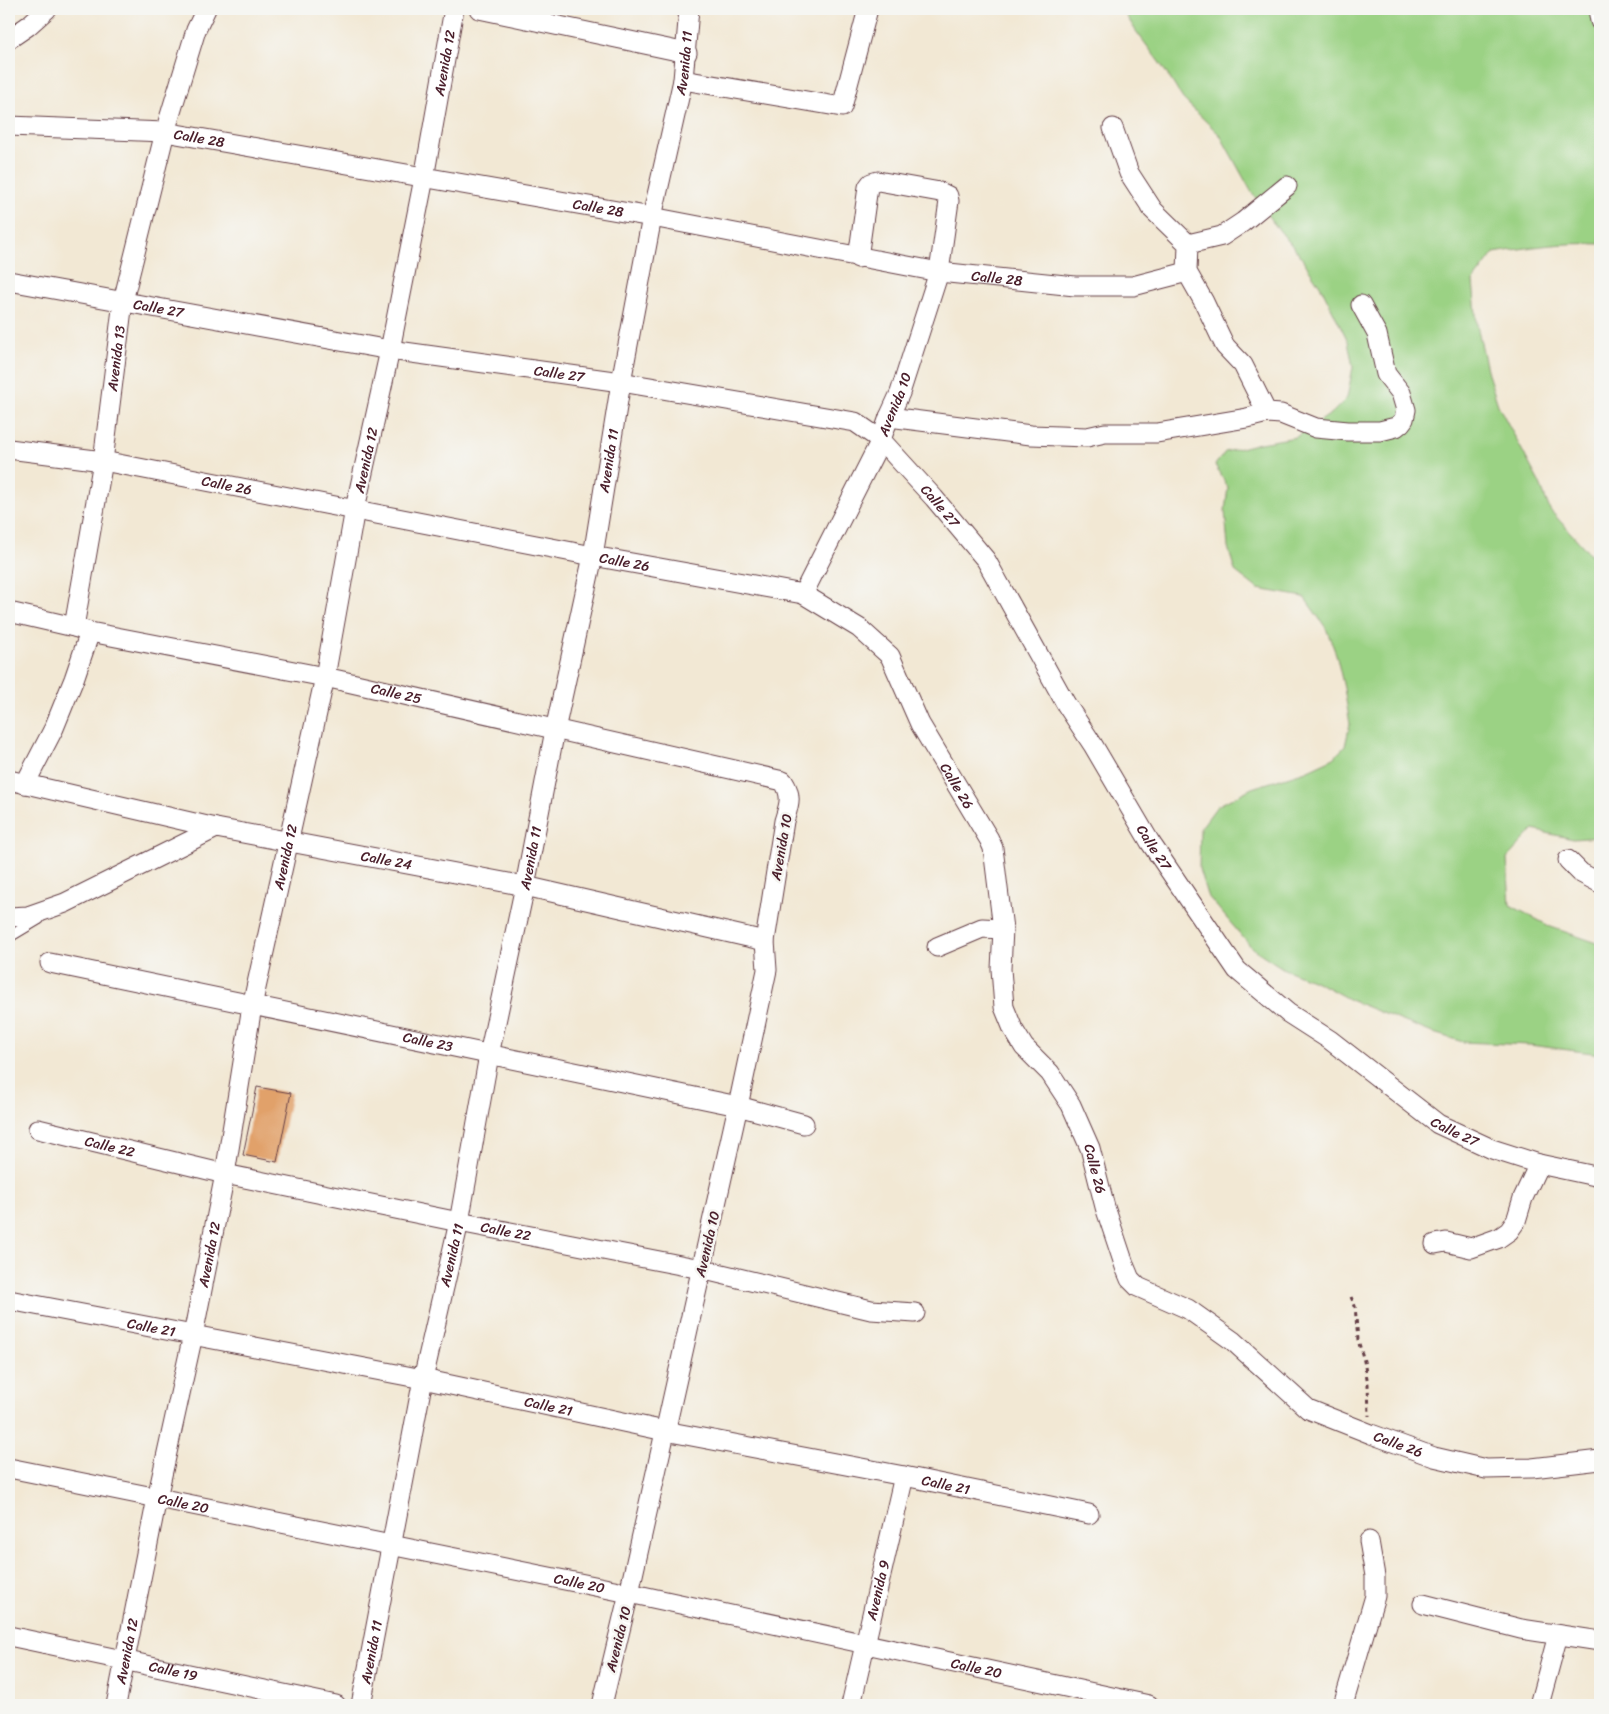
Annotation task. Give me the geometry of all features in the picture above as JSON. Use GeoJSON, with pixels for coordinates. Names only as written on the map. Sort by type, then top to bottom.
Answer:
{"type":"FeatureCollection","features":[{"type":"Feature","properties":{"kind":"street"},"geometry":{"type":"LineString","coordinates":[[9,39],[28,26],[46,9]]}},
{"type":"Feature","properties":{"kind":"street","name":"Avenida 13"},"geometry":{"type":"LineString","coordinates":[[17,782],[54,728],[74,679],[82,629],[123,301],[165,132],[196,30],[206,9]]}},
{"type":"Feature","properties":{"kind":"street","name":"Avenida 12"},"geometry":{"type":"LineString","coordinates":[[116,1705],[225,1174],[252,1006],[325,677],[355,508],[390,350],[424,178],[454,9]]}},
{"type":"Feature","properties":{"kind":"street"},"geometry":{"type":"LineString","coordinates":[[479,9],[687,53]]}},
{"type":"Feature","properties":{"kind":"street","name":"Avenida 11"},"geometry":{"type":"LineString","coordinates":[[360,1705],[423,1379],[459,1222],[489,1054],[525,886],[555,730],[593,556],[621,382],[652,217],[684,80],[689,9]]}},
{"type":"Feature","properties":{"kind":"street"},"geometry":{"type":"LineString","coordinates":[[684,80],[842,107],[868,9]]}},
{"type":"Feature","properties":{"kind":"street"},"geometry":{"type":"LineString","coordinates":[[1598,9],[1600,21]]}},
{"type":"Feature","properties":{"kind":"street","name":"Calle 28"},"geometry":{"type":"LineString","coordinates":[[9,126],[165,132],[652,217],[939,272],[1076,286],[1132,286],[1187,272]]}},
{"type":"Feature","properties":{"kind":"street"},"geometry":{"type":"LineString","coordinates":[[1113,128],[1129,173],[1153,210],[1188,244],[1187,272],[1225,346],[1243,365],[1267,413]]}},
{"type":"Feature","properties":{"kind":"street","name":"Avenida 10"},"geometry":{"type":"LineString","coordinates":[[803,594],[881,440],[900,393],[939,272],[949,201],[948,196],[940,192],[878,181],[871,183],[868,187],[858,258]]}},
{"type":"Feature","properties":{"kind":"street"},"geometry":{"type":"LineString","coordinates":[[1188,244],[1222,236],[1243,222],[1287,186]]}},
{"type":"Feature","properties":{"kind":"street","name":"Calle 27"},"geometry":{"type":"LineString","coordinates":[[9,281],[390,350],[621,382],[855,422],[881,440],[934,498],[986,560],[1066,704],[1094,745],[1150,842],[1237,970],[1288,1013],[1330,1040],[1438,1124],[1492,1149],[1539,1164],[1600,1177]]}},
{"type":"Feature","properties":{"kind":"street"},"geometry":{"type":"LineString","coordinates":[[889,417],[1031,435],[1086,437],[1105,433],[1158,433],[1238,420],[1267,413],[1281,414],[1316,428],[1380,431],[1396,427],[1401,423],[1406,410],[1401,394],[1386,374],[1377,334],[1361,305]]}},
{"type":"Feature","properties":{"kind":"street","name":"Calle 26"},"geometry":{"type":"LineString","coordinates":[[9,449],[103,461],[355,508],[593,556],[803,594],[859,628],[890,656],[920,724],[989,839],[994,856],[1003,929],[1000,969],[1004,1007],[1013,1029],[1024,1047],[1050,1072],[1071,1105],[1090,1148],[1105,1207],[1130,1279],[1138,1287],[1188,1309],[1233,1341],[1308,1409],[1371,1434],[1434,1457],[1486,1468],[1532,1468],[1598,1459]]}},
{"type":"Feature","properties":{"kind":"street","name":"Calle 25"},"geometry":{"type":"LineString","coordinates":[[9,612],[82,629],[325,677],[783,781]]}},
{"type":"Feature","properties":{"kind":"street","name":"Avenida 10"},"geometry":{"type":"LineString","coordinates":[[602,1705],[629,1593],[767,970],[765,940],[784,821],[789,803],[789,790],[783,781]]}},
{"type":"Feature","properties":{"kind":"street","name":"Calle 24"},"geometry":{"type":"LineString","coordinates":[[17,782],[216,828],[525,886],[765,940]]}},
{"type":"Feature","properties":{"kind":"street"},"geometry":{"type":"LineString","coordinates":[[9,917],[28,916],[65,903],[216,828]]}},
{"type":"Feature","properties":{"kind":"street"},"geometry":{"type":"LineString","coordinates":[[1568,860],[1581,873],[1600,882]]}},
{"type":"Feature","properties":{"kind":"street"},"geometry":{"type":"LineString","coordinates":[[937,946],[982,928],[1003,929]]}},
{"type":"Feature","properties":{"kind":"street","name":"Calle 23"},"geometry":{"type":"LineString","coordinates":[[50,963],[738,1106],[804,1124]]}},
{"type":"Feature","properties":{"kind":"street","name":"Calle 22"},"geometry":{"type":"LineString","coordinates":[[38,1129],[225,1174],[701,1269],[816,1295],[871,1310],[915,1313]]}},
{"type":"Feature","properties":{"kind":"street"},"geometry":{"type":"LineString","coordinates":[[1435,1244],[1446,1242],[1471,1248],[1499,1238],[1509,1231],[1516,1221],[1523,1198],[1539,1164]]}},
{"type":"Feature","properties":{"kind":"street","name":"Calle 21"},"geometry":{"type":"LineString","coordinates":[[9,1300],[423,1379],[665,1431],[904,1476],[1089,1514]]}},
{"type":"Feature","properties":{"kind":"street","name":"Calle 20"},"geometry":{"type":"LineString","coordinates":[[9,1468],[629,1593],[865,1644],[1109,1701],[1149,1705]]}},
{"type":"Feature","properties":{"kind":"street","name":"Avenida 9"},"geometry":{"type":"LineString","coordinates":[[851,1705],[904,1476]]}},
{"type":"Feature","properties":{"kind":"street"},"geometry":{"type":"LineString","coordinates":[[1343,1705],[1375,1596],[1375,1576],[1368,1541]]}},
{"type":"Feature","properties":{"kind":"street"},"geometry":{"type":"LineString","coordinates":[[1423,1604],[1521,1628],[1600,1641]]}},
{"type":"Feature","properties":{"kind":"street"},"geometry":{"type":"LineString","coordinates":[[1539,1705],[1558,1635]]}},
{"type":"Feature","properties":{"kind":"street","name":"Calle 19"},"geometry":{"type":"LineString","coordinates":[[9,1636],[336,1705]]}},
{"type":"Feature","properties":{"kind":"lane"},"geometry":{"type":"LineString","coordinates":[[9,937],[65,903]]}},
{"type":"Feature","properties":{"kind":"path"},"geometry":{"type":"LineString","coordinates":[[1351,1297],[1368,1384],[1371,1434]]}},
{"type":"Feature","properties":{"kind":"green space"},"geometry":{"type":"Polygon","coordinates":[[[1122,9],[1600,9],[1600,244],[1547,246],[1494,253],[1473,281],[1477,325],[1488,374],[1498,405],[1540,484],[1550,510],[1589,553],[1600,559],[1600,837],[1573,839],[1533,830],[1507,858],[1510,905],[1551,927],[1600,944],[1600,1054],[1530,1045],[1463,1042],[1430,1032],[1350,1000],[1319,983],[1284,969],[1252,948],[1207,895],[1199,869],[1200,829],[1217,806],[1252,788],[1306,771],[1334,758],[1345,746],[1350,724],[1336,654],[1326,628],[1304,597],[1258,589],[1235,571],[1228,547],[1225,511],[1228,487],[1215,465],[1225,452],[1260,443],[1296,437],[1332,413],[1347,398],[1353,367],[1348,341],[1322,289],[1299,254],[1271,220],[1251,191],[1220,135],[1183,99],[1122,9]]]}},
{"type":"Feature","properties":{"kind":"building"},"geometry":{"type":"Polygon","coordinates":[[[257,1087],[291,1093],[277,1162],[243,1155],[257,1087]]]}}]}
